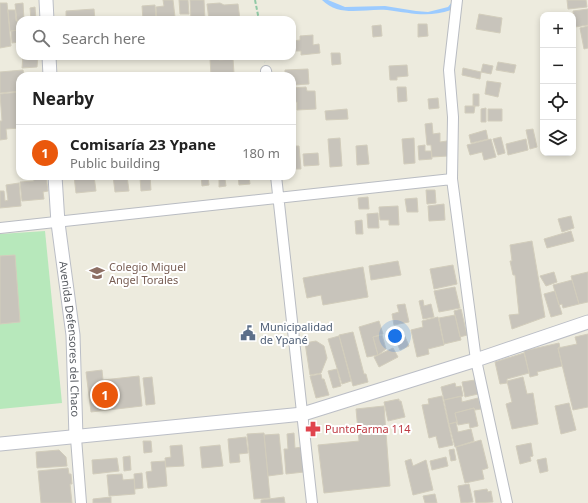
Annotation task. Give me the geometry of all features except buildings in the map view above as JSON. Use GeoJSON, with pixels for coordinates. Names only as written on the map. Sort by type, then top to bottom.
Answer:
{"type":"FeatureCollection","features":[{"type":"Feature","properties":{"kind":"main road"},"geometry":{"type":"LineString","coordinates":[[46,0],[47,16]]}},
{"type":"Feature","properties":{"kind":"main road"},"geometry":{"type":"LineString","coordinates":[[49,60],[50,72]]}},
{"type":"Feature","properties":{"kind":"main road","name":"Avenida Defensores del Chaco"},"geometry":{"type":"LineString","coordinates":[[55,180],[58,222],[73,335],[76,438]]}},
{"type":"Feature","properties":{"kind":"main road"},"geometry":{"type":"LineString","coordinates":[[0,444],[76,438],[303,414],[476,360],[588,322]]}},
{"type":"Feature","properties":{"kind":"street"},"geometry":{"type":"LineString","coordinates":[[457,0],[449,70],[453,117],[452,179],[476,360],[507,503]]}},
{"type":"Feature","properties":{"kind":"street"},"geometry":{"type":"LineString","coordinates":[[0,228],[452,179]]}},
{"type":"Feature","properties":{"kind":"street"},"geometry":{"type":"LineString","coordinates":[[276,180],[312,503]]}},
{"type":"Feature","properties":{"kind":"street","name":"Avenida Defensores del Chaco"},"geometry":{"type":"LineString","coordinates":[[76,438],[81,503]]}},
{"type":"Feature","properties":{"kind":"path"},"geometry":{"type":"LineString","coordinates":[[255,0],[258,16]]}},
{"type":"Feature","properties":{"kind":"green space"},"geometry":{"type":"Polygon","coordinates":[[[45,231],[62,403],[0,409],[0,234],[45,231]]]}},
{"type":"Feature","properties":{"kind":"water"},"geometry":{"type":"Polygon","coordinates":[[[322,0],[328,0],[345,7],[385,6],[428,12],[448,7],[452,2],[451,10],[435,14],[427,14],[387,10],[345,11],[329,6],[322,0]]]}},
{"type":"Feature","properties":{"kind":"place","name":"Colegio Miguel Angel Torales"},"geometry":{"type":"Point","coordinates":[97,273]}},
{"type":"Feature","properties":{"kind":"place","name":"Municipalidad de Ypané"},"geometry":{"type":"Point","coordinates":[248,333]}},
{"type":"Feature","properties":{"kind":"place","name":"Comisaría 23 Ypane"},"geometry":{"type":"Point","coordinates":[105,395]}},
{"type":"Feature","properties":{"kind":"place","name":"PuntoFarma 114"},"geometry":{"type":"Point","coordinates":[313,429]}}]}
